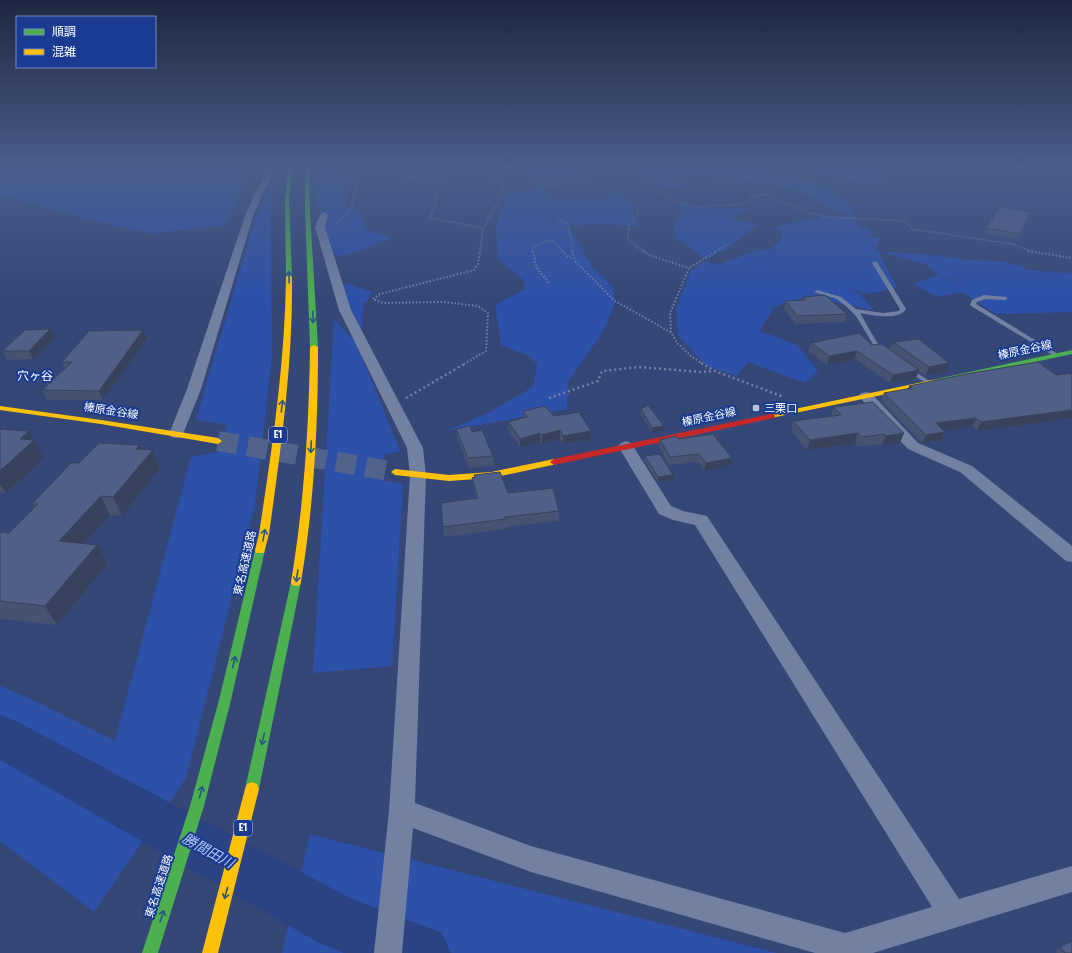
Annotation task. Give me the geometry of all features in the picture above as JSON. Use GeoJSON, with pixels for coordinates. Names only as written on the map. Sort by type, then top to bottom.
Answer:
{"type":"FeatureCollection","features":[{"type":"Feature","properties":{"kind":"main road","name":"東名高速道路"},"geometry":{"type":"LineString","coordinates":[[150,953],[197,806],[225,700],[264,534],[283,403],[289,286],[287,210]]}},
{"type":"Feature","properties":{"kind":"main road","name":"E1"},"geometry":{"type":"LineString","coordinates":[[210,953],[241,836],[272,701],[294,596],[307,508],[314,371],[313,305],[307,210]]}},
{"type":"Feature","properties":{"kind":"main road","name":"榛原金谷線"},"geometry":{"type":"LineString","coordinates":[[395,472],[449,478],[492,475],[1072,352]]}},
{"type":"Feature","properties":{"kind":"main road","name":"榛原金谷線"},"geometry":{"type":"LineString","coordinates":[[0,408],[101,422],[218,441]]}},
{"type":"Feature","properties":{"kind":"street"},"geometry":{"type":"LineString","coordinates":[[176,434],[194,389],[251,210]]}},
{"type":"Feature","properties":{"kind":"street"},"geometry":{"type":"LineString","coordinates":[[324,215],[320,229],[345,310],[415,448],[418,475],[402,811],[388,953]]}},
{"type":"Feature","properties":{"kind":"street"},"geometry":{"type":"LineString","coordinates":[[866,396],[913,446],[966,469],[1072,556]]}},
{"type":"Feature","properties":{"kind":"street"},"geometry":{"type":"LineString","coordinates":[[626,446],[664,510],[679,516],[701,520],[953,915]]}},
{"type":"Feature","properties":{"kind":"street"},"geometry":{"type":"LineString","coordinates":[[402,811],[531,859],[845,946],[1072,880]]}},
{"type":"Feature","properties":{"kind":"lane"},"geometry":{"type":"LineString","coordinates":[[854,311],[890,314],[899,313],[902,311],[903,308],[876,263]]}},
{"type":"Feature","properties":{"kind":"lane"},"geometry":{"type":"LineString","coordinates":[[817,292],[839,298],[858,315],[876,345],[891,356]]}},
{"type":"Feature","properties":{"kind":"lane"},"geometry":{"type":"LineString","coordinates":[[1006,298],[984,297],[974,300],[973,305],[1056,355]]}},
{"type":"Feature","properties":{"kind":"lane"},"geometry":{"type":"LineString","coordinates":[[904,365],[929,383]]}},
{"type":"Feature","properties":{"kind":"path"},"geometry":{"type":"LineString","coordinates":[[320,229],[333,225],[343,219],[352,210]]}},
{"type":"Feature","properties":{"kind":"path"},"geometry":{"type":"LineString","coordinates":[[432,210],[430,218],[483,228]]}},
{"type":"Feature","properties":{"kind":"path"},"geometry":{"type":"LineString","coordinates":[[392,402],[408,397],[486,351],[488,313],[478,306],[444,302],[383,303],[373,299],[380,294],[474,270],[478,264],[483,228],[493,210]]}},
{"type":"Feature","properties":{"kind":"path"},"geometry":{"type":"LineString","coordinates":[[638,210],[636,218],[631,220],[628,225],[628,240],[649,254],[689,268]]}},
{"type":"Feature","properties":{"kind":"path"},"geometry":{"type":"LineString","coordinates":[[803,210],[826,217],[906,221],[912,229],[1012,244],[1028,251],[1072,258]]}},
{"type":"Feature","properties":{"kind":"path"},"geometry":{"type":"LineString","coordinates":[[557,218],[568,225],[568,237],[574,259]]}},
{"type":"Feature","properties":{"kind":"path"},"geometry":{"type":"LineString","coordinates":[[549,283],[543,278],[533,262],[531,254],[532,247],[545,241],[553,241],[567,256],[574,259],[615,301],[671,332]]}},
{"type":"Feature","properties":{"kind":"path"},"geometry":{"type":"LineString","coordinates":[[728,244],[689,268],[670,314],[671,332],[677,343],[692,357],[715,371],[811,407]]}},
{"type":"Feature","properties":{"kind":"path"},"geometry":{"type":"LineString","coordinates":[[549,398],[598,381],[602,371],[639,367],[701,372],[715,371]]}},
{"type":"Feature","properties":{"kind":"shaded area"},"geometry":{"type":"Polygon","coordinates":[[[55,210],[232,210],[224,225],[151,234],[55,210]]]}},
{"type":"Feature","properties":{"kind":"shaded area"},"geometry":{"type":"Polygon","coordinates":[[[259,210],[271,210],[272,356],[255,505],[186,778],[94,912],[0,841],[0,686],[31,699],[115,741],[191,457],[217,452],[228,425],[196,420],[259,210]]]}},
{"type":"Feature","properties":{"kind":"shaded area"},"geometry":{"type":"Polygon","coordinates":[[[319,210],[358,210],[365,222],[364,228],[391,238],[359,251],[337,257],[321,223],[319,210]]]}},
{"type":"Feature","properties":{"kind":"shaded area"},"geometry":{"type":"Polygon","coordinates":[[[501,210],[633,210],[637,227],[614,224],[568,225],[593,268],[613,287],[615,302],[604,330],[568,382],[567,409],[446,431],[490,412],[533,387],[537,364],[530,357],[501,345],[495,305],[525,289],[524,281],[498,258],[496,225],[501,210]]]}},
{"type":"Feature","properties":{"kind":"shaded area"},"geometry":{"type":"Polygon","coordinates":[[[681,210],[746,210],[730,219],[757,225],[726,249],[705,259],[684,242],[675,239],[674,228],[681,210]]]}},
{"type":"Feature","properties":{"kind":"shaded area"},"geometry":{"type":"Polygon","coordinates":[[[834,210],[853,210],[859,226],[870,230],[872,237],[880,239],[876,248],[877,251],[897,288],[865,294],[848,287],[859,294],[874,310],[806,297],[784,303],[773,308],[760,331],[797,345],[818,371],[805,383],[748,362],[736,376],[707,366],[678,335],[676,310],[690,272],[703,262],[721,264],[758,250],[771,249],[780,241],[783,235],[776,227],[822,216],[851,217],[834,210]]]}},
{"type":"Feature","properties":{"kind":"shaded area"},"geometry":{"type":"Polygon","coordinates":[[[878,251],[932,255],[968,260],[999,261],[1023,266],[1027,270],[1072,273],[1072,312],[996,314],[962,292],[938,297],[913,284],[938,275],[974,288],[938,274],[925,264],[878,251]]]}},
{"type":"Feature","properties":{"kind":"shaded area"},"geometry":{"type":"Polygon","coordinates":[[[346,283],[373,292],[368,301],[363,303],[362,329],[350,312],[343,288],[346,283]]]}},
{"type":"Feature","properties":{"kind":"shaded area"},"geometry":{"type":"Polygon","coordinates":[[[334,319],[356,343],[400,451],[384,455],[382,480],[403,484],[392,666],[313,673],[334,319]]]}},
{"type":"Feature","properties":{"kind":"shaded area"},"geometry":{"type":"Polygon","coordinates":[[[310,834],[777,953],[282,953],[310,834]]]}},
{"type":"Feature","properties":{"kind":"building"},"geometry":{"type":"Polygon","coordinates":[[[997,210],[1031,212],[1020,234],[986,228],[997,210]]]}},
{"type":"Feature","properties":{"kind":"building"},"geometry":{"type":"Polygon","coordinates":[[[825,295],[847,314],[797,316],[786,301],[806,300],[803,297],[825,295]]]}},
{"type":"Feature","properties":{"kind":"building"},"geometry":{"type":"Polygon","coordinates":[[[50,329],[29,351],[2,351],[25,330],[50,329]]]}},
{"type":"Feature","properties":{"kind":"building"},"geometry":{"type":"Polygon","coordinates":[[[143,330],[99,391],[42,390],[72,362],[62,362],[89,331],[143,330]]]}},
{"type":"Feature","properties":{"kind":"building"},"geometry":{"type":"Polygon","coordinates":[[[859,333],[872,345],[882,344],[919,370],[893,375],[857,351],[829,356],[811,343],[859,333]]]}},
{"type":"Feature","properties":{"kind":"building"},"geometry":{"type":"Polygon","coordinates":[[[919,339],[949,363],[929,367],[893,342],[919,339]]]}},
{"type":"Feature","properties":{"kind":"building"},"geometry":{"type":"Polygon","coordinates":[[[1038,362],[1056,375],[1072,373],[1072,410],[981,422],[976,418],[936,423],[945,432],[926,435],[884,393],[912,388],[909,386],[966,374],[1038,362]]]}},
{"type":"Feature","properties":{"kind":"building"},"geometry":{"type":"Polygon","coordinates":[[[873,402],[904,433],[886,436],[885,434],[862,437],[858,433],[810,440],[793,421],[841,415],[834,407],[873,402]]]}},
{"type":"Feature","properties":{"kind":"building"},"geometry":{"type":"Polygon","coordinates":[[[648,405],[664,426],[652,428],[641,409],[648,405]]]}},
{"type":"Feature","properties":{"kind":"building"},"geometry":{"type":"Polygon","coordinates":[[[545,406],[554,416],[579,412],[591,431],[563,436],[560,430],[542,435],[540,433],[520,439],[508,422],[527,417],[523,411],[545,406]]]}},
{"type":"Feature","properties":{"kind":"building"},"geometry":{"type":"Polygon","coordinates":[[[470,426],[472,432],[482,430],[493,456],[468,458],[456,429],[470,426]]]}},
{"type":"Feature","properties":{"kind":"building"},"geometry":{"type":"Polygon","coordinates":[[[0,429],[29,431],[20,439],[34,440],[0,471],[0,429]]]}},
{"type":"Feature","properties":{"kind":"building"},"geometry":{"type":"Polygon","coordinates":[[[713,434],[732,458],[706,463],[699,454],[670,457],[660,440],[676,436],[678,439],[713,434]]]}},
{"type":"Feature","properties":{"kind":"building"},"geometry":{"type":"Polygon","coordinates":[[[99,443],[140,445],[136,449],[153,450],[113,497],[101,496],[59,541],[97,545],[45,606],[0,601],[0,532],[9,533],[38,504],[32,504],[71,463],[79,463],[99,443]]]}},
{"type":"Feature","properties":{"kind":"building"},"geometry":{"type":"Polygon","coordinates":[[[660,454],[673,475],[658,477],[645,456],[660,454]]]}},
{"type":"Feature","properties":{"kind":"building"},"geometry":{"type":"Polygon","coordinates":[[[500,472],[508,493],[553,488],[559,511],[505,517],[506,519],[443,527],[441,503],[478,498],[472,478],[475,477],[474,475],[500,472]]]}},
{"type":"Feature","properties":{"kind":"building"},"geometry":{"type":"Polygon","coordinates":[[[1072,941],[1072,953],[1065,953],[1060,947],[1072,941]]]}},
{"type":"Feature","properties":{"kind":"waterway","name":"勝間田川"},"geometry":{"type":"LineString","coordinates":[[0,736],[339,923],[422,953]]}},
{"type":"Feature","properties":{"kind":"tunnel"},"geometry":{"type":"LineString","coordinates":[[218,441],[395,472]]}},
{"type":"Feature","properties":{"kind":"traffic: fast"},"geometry":{"type":"LineString","coordinates":[[287,210],[289,277]]}},
{"type":"Feature","properties":{"kind":"traffic: fast"},"geometry":{"type":"LineString","coordinates":[[307,210],[314,347]]}},
{"type":"Feature","properties":{"kind":"traffic: fast"},"geometry":{"type":"LineString","coordinates":[[932,382],[1072,352]]}},
{"type":"Feature","properties":{"kind":"traffic: fast"},"geometry":{"type":"LineString","coordinates":[[150,953],[197,806],[225,700],[260,550]]}},
{"type":"Feature","properties":{"kind":"traffic: fast"},"geometry":{"type":"LineString","coordinates":[[252,789],[296,582]]}},
{"type":"Feature","properties":{"kind":"traffic: slow"},"geometry":{"type":"LineString","coordinates":[[260,550],[264,534],[282,406],[288,342],[289,277]]}},
{"type":"Feature","properties":{"kind":"traffic: slow"},"geometry":{"type":"LineString","coordinates":[[296,582],[308,494],[313,406],[314,347]]}},
{"type":"Feature","properties":{"kind":"traffic: slow"},"geometry":{"type":"LineString","coordinates":[[771,416],[932,382]]}},
{"type":"Feature","properties":{"kind":"traffic: slow"},"geometry":{"type":"LineString","coordinates":[[0,408],[101,422],[218,441]]}},
{"type":"Feature","properties":{"kind":"traffic: slow"},"geometry":{"type":"LineString","coordinates":[[395,472],[449,478],[491,475],[554,462]]}},
{"type":"Feature","properties":{"kind":"traffic: slow"},"geometry":{"type":"LineString","coordinates":[[210,953],[252,789]]}},
{"type":"Feature","properties":{"kind":"traffic: jam"},"geometry":{"type":"LineString","coordinates":[[554,462],[771,416]]}},
{"type":"Feature","properties":{"kind":"place","name":"三栗口"},"geometry":{"type":"Point","coordinates":[756,408]}},
{"type":"Feature","properties":{"kind":"district","name":"穴ヶ谷"},"geometry":{"type":"Point","coordinates":[35,376]}}]}
